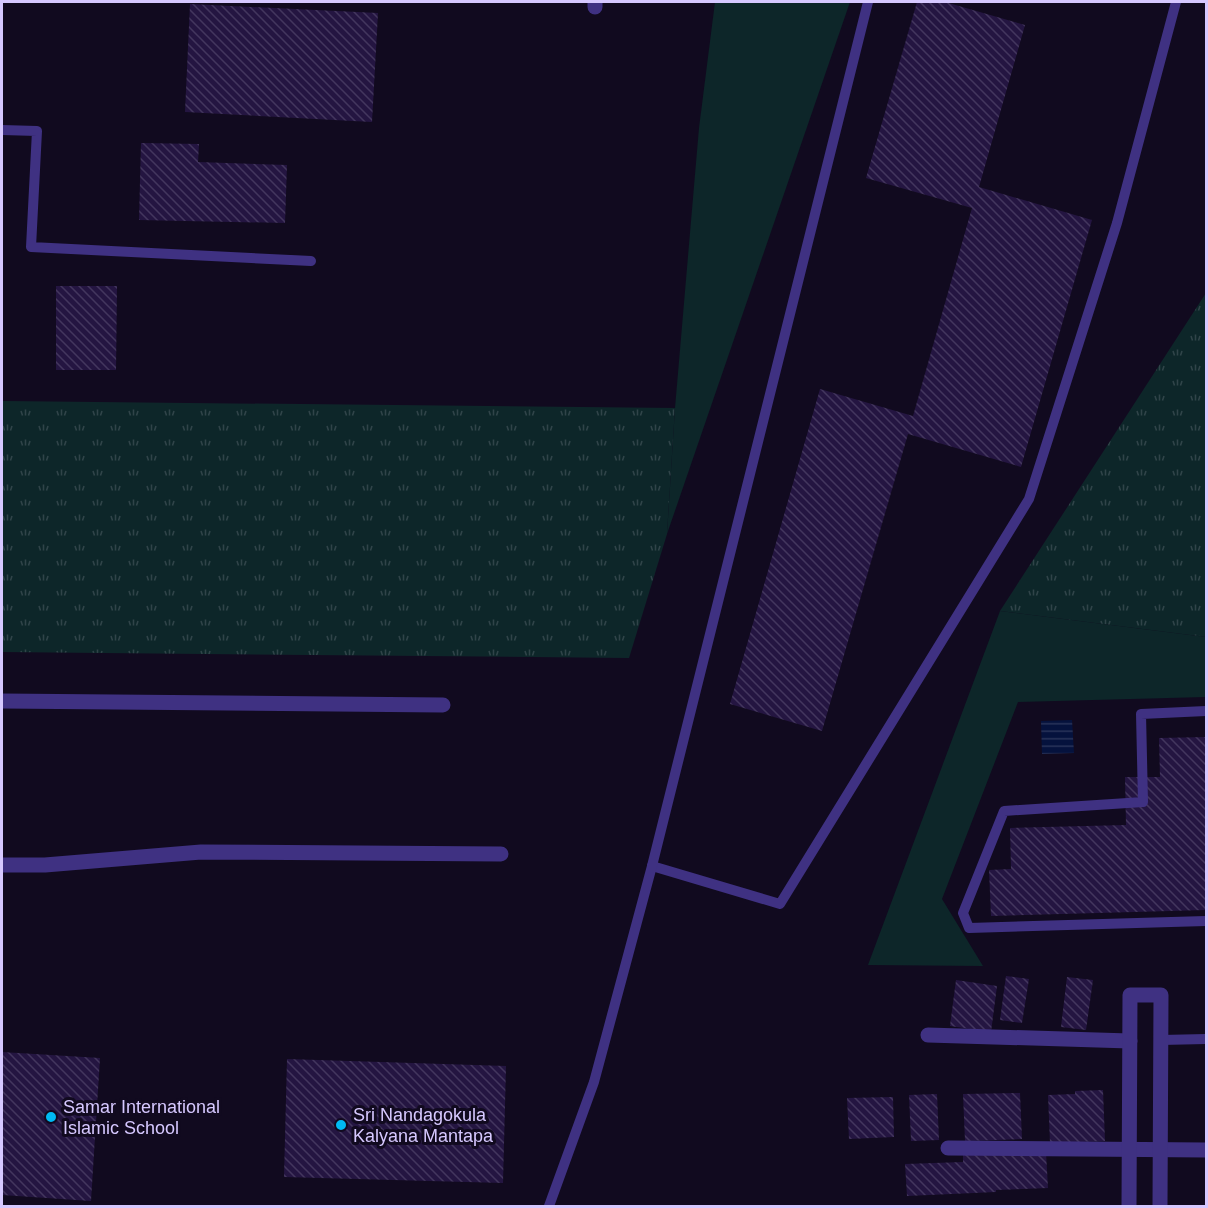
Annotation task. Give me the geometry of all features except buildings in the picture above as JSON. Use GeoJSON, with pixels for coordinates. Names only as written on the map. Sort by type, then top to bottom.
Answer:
{"type":"FeatureCollection","features":[{"type":"Feature","properties":{"kind":"street"},"geometry":{"type":"LineString","coordinates":[[2,702],[442,705]]}},
{"type":"Feature","properties":{"kind":"street"},"geometry":{"type":"LineString","coordinates":[[2,865],[45,865],[201,852],[501,854]]}},
{"type":"Feature","properties":{"kind":"street"},"geometry":{"type":"LineString","coordinates":[[1129,1206],[1130,995],[1161,995],[1160,1206]]}},
{"type":"Feature","properties":{"kind":"street"},"geometry":{"type":"LineString","coordinates":[[928,1035],[1130,1041]]}},
{"type":"Feature","properties":{"kind":"street"},"geometry":{"type":"LineString","coordinates":[[948,1148],[1206,1150]]}},
{"type":"Feature","properties":{"kind":"lane"},"geometry":{"type":"LineString","coordinates":[[549,1206],[594,1082],[652,866],[868,2]]}},
{"type":"Feature","properties":{"kind":"lane"},"geometry":{"type":"LineString","coordinates":[[652,866],[780,904],[1029,499],[1117,223],[1176,2]]}},
{"type":"Feature","properties":{"kind":"lane"},"geometry":{"type":"LineString","coordinates":[[2,130],[37,132],[31,247],[311,261]]}},
{"type":"Feature","properties":{"kind":"lane"},"geometry":{"type":"LineString","coordinates":[[1206,711],[1141,714],[1143,802],[1004,811],[963,913],[969,928],[1206,921]]}},
{"type":"Feature","properties":{"kind":"lane"},"geometry":{"type":"LineString","coordinates":[[1161,1040],[1206,1040]]}},
{"type":"Feature","properties":{"kind":"green space"},"geometry":{"type":"Polygon","coordinates":[[[715,2],[850,2],[667,534],[675,408],[699,128],[715,2]]]}},
{"type":"Feature","properties":{"kind":"green space"},"geometry":{"type":"Polygon","coordinates":[[[1206,293],[1206,637],[1000,611],[1206,293]]]}},
{"type":"Feature","properties":{"kind":"green space"},"geometry":{"type":"Polygon","coordinates":[[[2,401],[675,408],[667,534],[629,658],[2,652],[2,401]]]}},
{"type":"Feature","properties":{"kind":"green space"},"geometry":{"type":"Polygon","coordinates":[[[1000,611],[1206,637],[1206,697],[1018,702],[942,899],[983,966],[868,965],[1000,611]]]}},
{"type":"Feature","properties":{"kind":"shaded area"},"geometry":{"type":"Polygon","coordinates":[[[1072,720],[1074,753],[1042,754],[1041,721],[1072,720]]]}},
{"type":"Feature","properties":{"kind":"place","name":"Samar International Islamic School"},"geometry":{"type":"Point","coordinates":[51,1117]}},
{"type":"Feature","properties":{"kind":"place","name":"Sri Nandagokula Kalyana Mantapa"},"geometry":{"type":"Point","coordinates":[341,1125]}}]}
